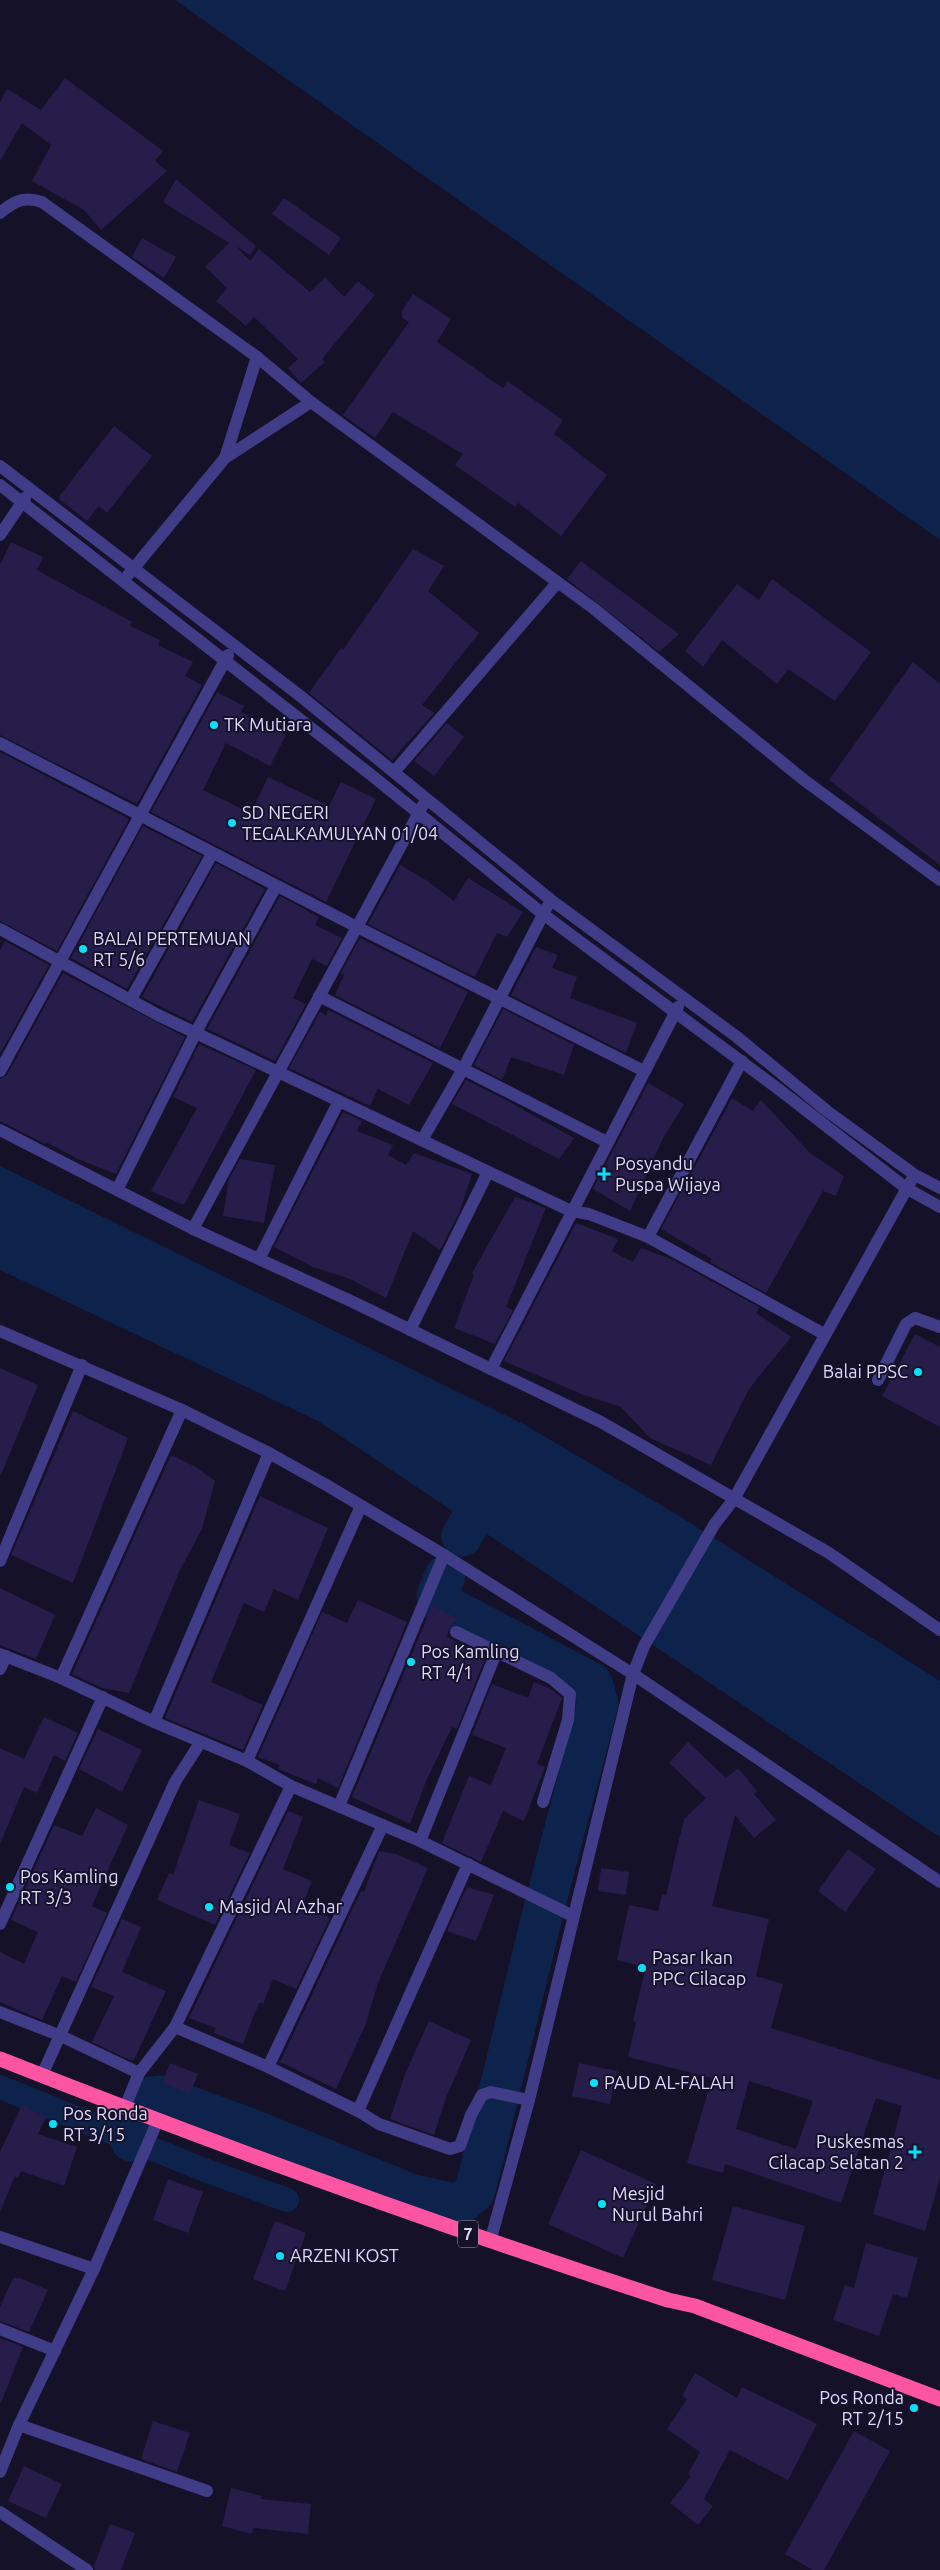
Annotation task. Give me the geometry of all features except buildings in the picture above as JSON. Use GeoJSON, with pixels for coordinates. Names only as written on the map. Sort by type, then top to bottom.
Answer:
{"type":"FeatureCollection","features":[{"type":"Feature","properties":{"kind":"highway","name":"7"},"geometry":{"type":"LineString","coordinates":[[0,2059],[158,2120],[490,2242],[668,2300],[695,2306],[940,2399]]}},
{"type":"Feature","properties":{"kind":"street"},"geometry":{"type":"LineString","coordinates":[[0,213],[14,201],[29,198],[42,202],[257,357],[311,402],[592,608],[804,780],[940,880]]}},
{"type":"Feature","properties":{"kind":"street"},"geometry":{"type":"LineString","coordinates":[[225,458],[257,357]]}},
{"type":"Feature","properties":{"kind":"street"},"geometry":{"type":"LineString","coordinates":[[124,580],[225,458],[311,402]]}},
{"type":"Feature","properties":{"kind":"street"},"geometry":{"type":"LineString","coordinates":[[0,466],[299,696],[551,900],[684,999],[827,1111],[915,1175],[940,1188]]}},
{"type":"Feature","properties":{"kind":"street"},"geometry":{"type":"LineString","coordinates":[[0,486],[124,580],[224,661],[418,812],[543,914],[674,1013],[781,1090],[906,1188],[940,1207]]}},
{"type":"Feature","properties":{"kind":"street"},"geometry":{"type":"LineString","coordinates":[[0,535],[20,503],[31,491]]}},
{"type":"Feature","properties":{"kind":"street"},"geometry":{"type":"LineString","coordinates":[[394,772],[558,583]]}},
{"type":"Feature","properties":{"kind":"street"},"geometry":{"type":"LineString","coordinates":[[0,1071],[141,817],[233,646]]}},
{"type":"Feature","properties":{"kind":"street"},"geometry":{"type":"LineString","coordinates":[[0,743],[212,854],[644,1072]]}},
{"type":"Feature","properties":{"kind":"street"},"geometry":{"type":"LineString","coordinates":[[193,1229],[418,812],[428,800]]}},
{"type":"Feature","properties":{"kind":"street"},"geometry":{"type":"LineString","coordinates":[[131,1000],[212,854]]}},
{"type":"Feature","properties":{"kind":"street"},"geometry":{"type":"LineString","coordinates":[[117,1190],[196,1032],[276,886]]}},
{"type":"Feature","properties":{"kind":"street"},"geometry":{"type":"LineString","coordinates":[[422,1140],[463,1069],[551,900]]}},
{"type":"Feature","properties":{"kind":"street"},"geometry":{"type":"LineString","coordinates":[[0,929],[131,1000],[488,1172],[571,1211],[589,1214],[648,1237],[824,1334]]}},
{"type":"Feature","properties":{"kind":"street"},"geometry":{"type":"LineString","coordinates":[[319,996],[607,1142]]}},
{"type":"Feature","properties":{"kind":"street"},"geometry":{"type":"LineString","coordinates":[[491,1369],[674,1013],[684,999]]}},
{"type":"Feature","properties":{"kind":"street"},"geometry":{"type":"LineString","coordinates":[[648,1237],[742,1061]]}},
{"type":"Feature","properties":{"kind":"street"},"geometry":{"type":"LineString","coordinates":[[781,1090],[785,1078]]}},
{"type":"Feature","properties":{"kind":"street"},"geometry":{"type":"LineString","coordinates":[[259,1259],[339,1101]]}},
{"type":"Feature","properties":{"kind":"street"},"geometry":{"type":"LineString","coordinates":[[0,1130],[193,1229],[601,1422],[829,1553],[940,1630]]}},
{"type":"Feature","properties":{"kind":"street"},"geometry":{"type":"LineString","coordinates":[[410,1330],[488,1172]]}},
{"type":"Feature","properties":{"kind":"street"},"geometry":{"type":"LineString","coordinates":[[490,2242],[529,2100],[633,1674],[644,1646],[714,1525],[734,1499],[824,1334],[915,1175]]}},
{"type":"Feature","properties":{"kind":"street"},"geometry":{"type":"LineString","coordinates":[[878,1380],[906,1324],[915,1318],[940,1326]]}},
{"type":"Feature","properties":{"kind":"street"},"geometry":{"type":"LineString","coordinates":[[0,1331],[182,1410],[269,1453],[361,1506],[633,1674],[940,1882]]}},
{"type":"Feature","properties":{"kind":"street"},"geometry":{"type":"LineString","coordinates":[[0,1561],[82,1365]]}},
{"type":"Feature","properties":{"kind":"street"},"geometry":{"type":"LineString","coordinates":[[61,1678],[182,1410]]}},
{"type":"Feature","properties":{"kind":"street"},"geometry":{"type":"LineString","coordinates":[[154,1722],[269,1453]]}},
{"type":"Feature","properties":{"kind":"street"},"geometry":{"type":"LineString","coordinates":[[246,1762],[361,1506]]}},
{"type":"Feature","properties":{"kind":"street"},"geometry":{"type":"LineString","coordinates":[[338,1806],[444,1556]]}},
{"type":"Feature","properties":{"kind":"street"},"geometry":{"type":"LineString","coordinates":[[456,1632],[551,1678],[570,1694],[568,1720],[543,1802]]}},
{"type":"Feature","properties":{"kind":"street"},"geometry":{"type":"LineString","coordinates":[[420,1841],[496,1653]]}},
{"type":"Feature","properties":{"kind":"street"},"geometry":{"type":"LineString","coordinates":[[0,1669],[3,1655],[61,1678],[200,1743],[246,1762],[291,1786],[420,1841],[573,1916]]}},
{"type":"Feature","properties":{"kind":"street"},"geometry":{"type":"LineString","coordinates":[[0,1924],[103,1698]]}},
{"type":"Feature","properties":{"kind":"street"},"geometry":{"type":"LineString","coordinates":[[42,2076],[62,2036],[175,1782],[200,1743]]}},
{"type":"Feature","properties":{"kind":"street"},"geometry":{"type":"LineString","coordinates":[[125,2107],[139,2073],[175,2027],[291,1786]]}},
{"type":"Feature","properties":{"kind":"street"},"geometry":{"type":"LineString","coordinates":[[268,2067],[382,1825]]}},
{"type":"Feature","properties":{"kind":"street"},"geometry":{"type":"LineString","coordinates":[[358,2112],[468,1864]]}},
{"type":"Feature","properties":{"kind":"street"},"geometry":{"type":"LineString","coordinates":[[0,2012],[62,2036],[139,2073]]}},
{"type":"Feature","properties":{"kind":"street"},"geometry":{"type":"LineString","coordinates":[[175,2027],[268,2067],[379,2124],[450,2149],[456,2149],[460,2146],[471,2115],[482,2095],[491,2092],[529,2100]]}},
{"type":"Feature","properties":{"kind":"street"},"geometry":{"type":"LineString","coordinates":[[0,2472],[19,2425],[94,2269],[158,2120]]}},
{"type":"Feature","properties":{"kind":"street"},"geometry":{"type":"LineString","coordinates":[[0,2237],[94,2269]]}},
{"type":"Feature","properties":{"kind":"street"},"geometry":{"type":"LineString","coordinates":[[0,2329],[55,2352]]}},
{"type":"Feature","properties":{"kind":"street"},"geometry":{"type":"LineString","coordinates":[[19,2425],[207,2491]]}},
{"type":"Feature","properties":{"kind":"street"},"geometry":{"type":"LineString","coordinates":[[0,2512],[87,2570]]}},
{"type":"Feature","properties":{"kind":"water"},"geometry":{"type":"Polygon","coordinates":[[[175,0],[940,0],[940,540],[175,0]]]}},
{"type":"Feature","properties":{"kind":"water"},"geometry":{"type":"Polygon","coordinates":[[[0,1166],[525,1425],[676,1514],[940,1681],[940,1837],[318,1421],[0,1270],[0,1166]]]}},
{"type":"Feature","properties":{"kind":"waterway"},"geometry":{"type":"LineString","coordinates":[[462,1536],[470,1522],[486,1473]]}},
{"type":"Feature","properties":{"kind":"waterway"},"geometry":{"type":"LineString","coordinates":[[149,2103],[151,2097],[161,2096],[248,2128],[410,2194],[459,2205],[475,2191],[541,1920],[598,1703],[592,1683],[439,1602],[437,1595],[445,1576]]}},
{"type":"Feature","properties":{"kind":"waterway"},"geometry":{"type":"LineString","coordinates":[[0,2087],[202,2169],[287,2200]]}},
{"type":"Feature","properties":{"kind":"waterway"},"geometry":{"type":"LineString","coordinates":[[131,2141],[137,2128]]}},
{"type":"Feature","properties":{"kind":"place","name":"TK Mutiara"},"geometry":{"type":"Point","coordinates":[214,725]}},
{"type":"Feature","properties":{"kind":"place","name":"SD NEGERI TEGALKAMULYAN 01/04"},"geometry":{"type":"Point","coordinates":[232,823]}},
{"type":"Feature","properties":{"kind":"place","name":"BALAI PERTEMUAN RT 5/6"},"geometry":{"type":"Point","coordinates":[83,949]}},
{"type":"Feature","properties":{"kind":"place","name":"Posyandu Puspa Wijaya"},"geometry":{"type":"Point","coordinates":[604,1174]}},
{"type":"Feature","properties":{"kind":"place","name":"Balai PPSC"},"geometry":{"type":"Point","coordinates":[918,1372]}},
{"type":"Feature","properties":{"kind":"place","name":"Pos Kamling RT 4/1"},"geometry":{"type":"Point","coordinates":[411,1662]}},
{"type":"Feature","properties":{"kind":"place","name":"Pos Kamling RT 3/3"},"geometry":{"type":"Point","coordinates":[10,1887]}},
{"type":"Feature","properties":{"kind":"place","name":"Masjid Al Azhar"},"geometry":{"type":"Point","coordinates":[209,1907]}},
{"type":"Feature","properties":{"kind":"place","name":"Pasar Ikan PPC Cilacap"},"geometry":{"type":"Point","coordinates":[642,1968]}},
{"type":"Feature","properties":{"kind":"place","name":"PAUD AL-FALAH"},"geometry":{"type":"Point","coordinates":[594,2083]}},
{"type":"Feature","properties":{"kind":"place","name":"Pos Ronda RT 3/15"},"geometry":{"type":"Point","coordinates":[53,2124]}},
{"type":"Feature","properties":{"kind":"place","name":"Puskesmas Cilacap Selatan 2"},"geometry":{"type":"Point","coordinates":[915,2152]}},
{"type":"Feature","properties":{"kind":"place","name":"Mesjid Nurul Bahri"},"geometry":{"type":"Point","coordinates":[602,2204]}},
{"type":"Feature","properties":{"kind":"place","name":"ARZENI KOST"},"geometry":{"type":"Point","coordinates":[280,2256]}},
{"type":"Feature","properties":{"kind":"place","name":"Pos Ronda RT 2/15"},"geometry":{"type":"Point","coordinates":[914,2408]}}]}
